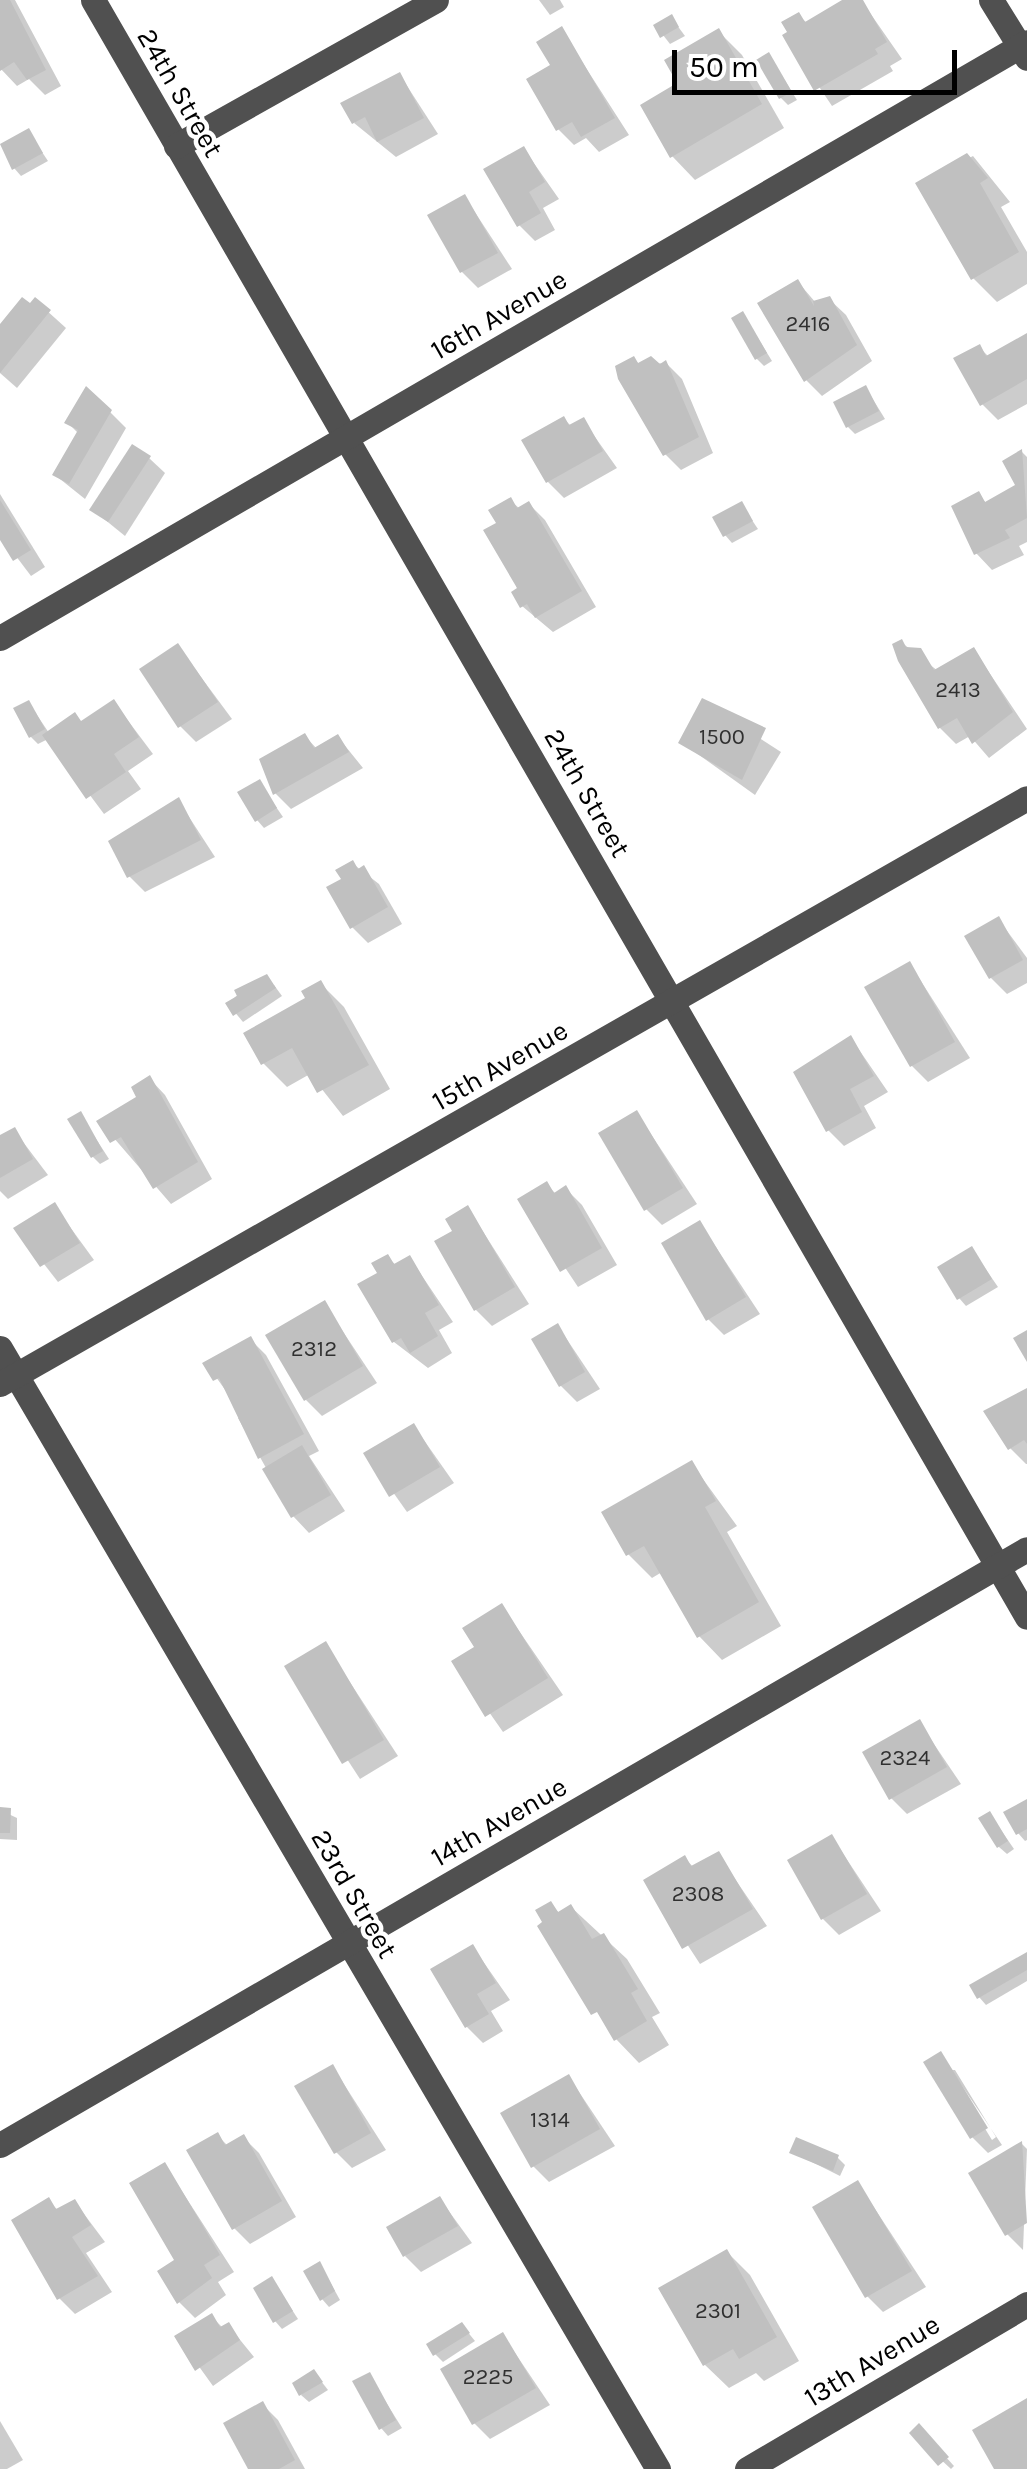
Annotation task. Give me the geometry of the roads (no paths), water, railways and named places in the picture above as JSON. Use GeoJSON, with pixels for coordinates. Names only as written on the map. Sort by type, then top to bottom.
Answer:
{"type":"FeatureCollection","features":[{"type":"Feature","properties":{"kind":"street","name":"24th Street"},"geometry":{"type":"LineString","coordinates":[[93,0],[1027,1617]]}},
{"type":"Feature","properties":{"kind":"street"},"geometry":{"type":"LineString","coordinates":[[176,146],[436,0]]}},
{"type":"Feature","properties":{"kind":"street"},"geometry":{"type":"LineString","coordinates":[[991,0],[1025,49]]}},
{"type":"Feature","properties":{"kind":"street","name":"16th Avenue"},"geometry":{"type":"LineString","coordinates":[[0,638],[1025,49]]}},
{"type":"Feature","properties":{"kind":"street","name":"15th Avenue"},"geometry":{"type":"LineString","coordinates":[[8,1379],[1027,798]]}},
{"type":"Feature","properties":{"kind":"street","name":"23rd Street"},"geometry":{"type":"LineString","coordinates":[[0,1348],[8,1379],[349,1944],[658,2469]]}},
{"type":"Feature","properties":{"kind":"street","name":"14th Avenue"},"geometry":{"type":"LineString","coordinates":[[0,2145],[1027,1548]]}},
{"type":"Feature","properties":{"kind":"street","name":"13th Avenue"},"geometry":{"type":"LineString","coordinates":[[748,2469],[1027,2304]]}}]}
